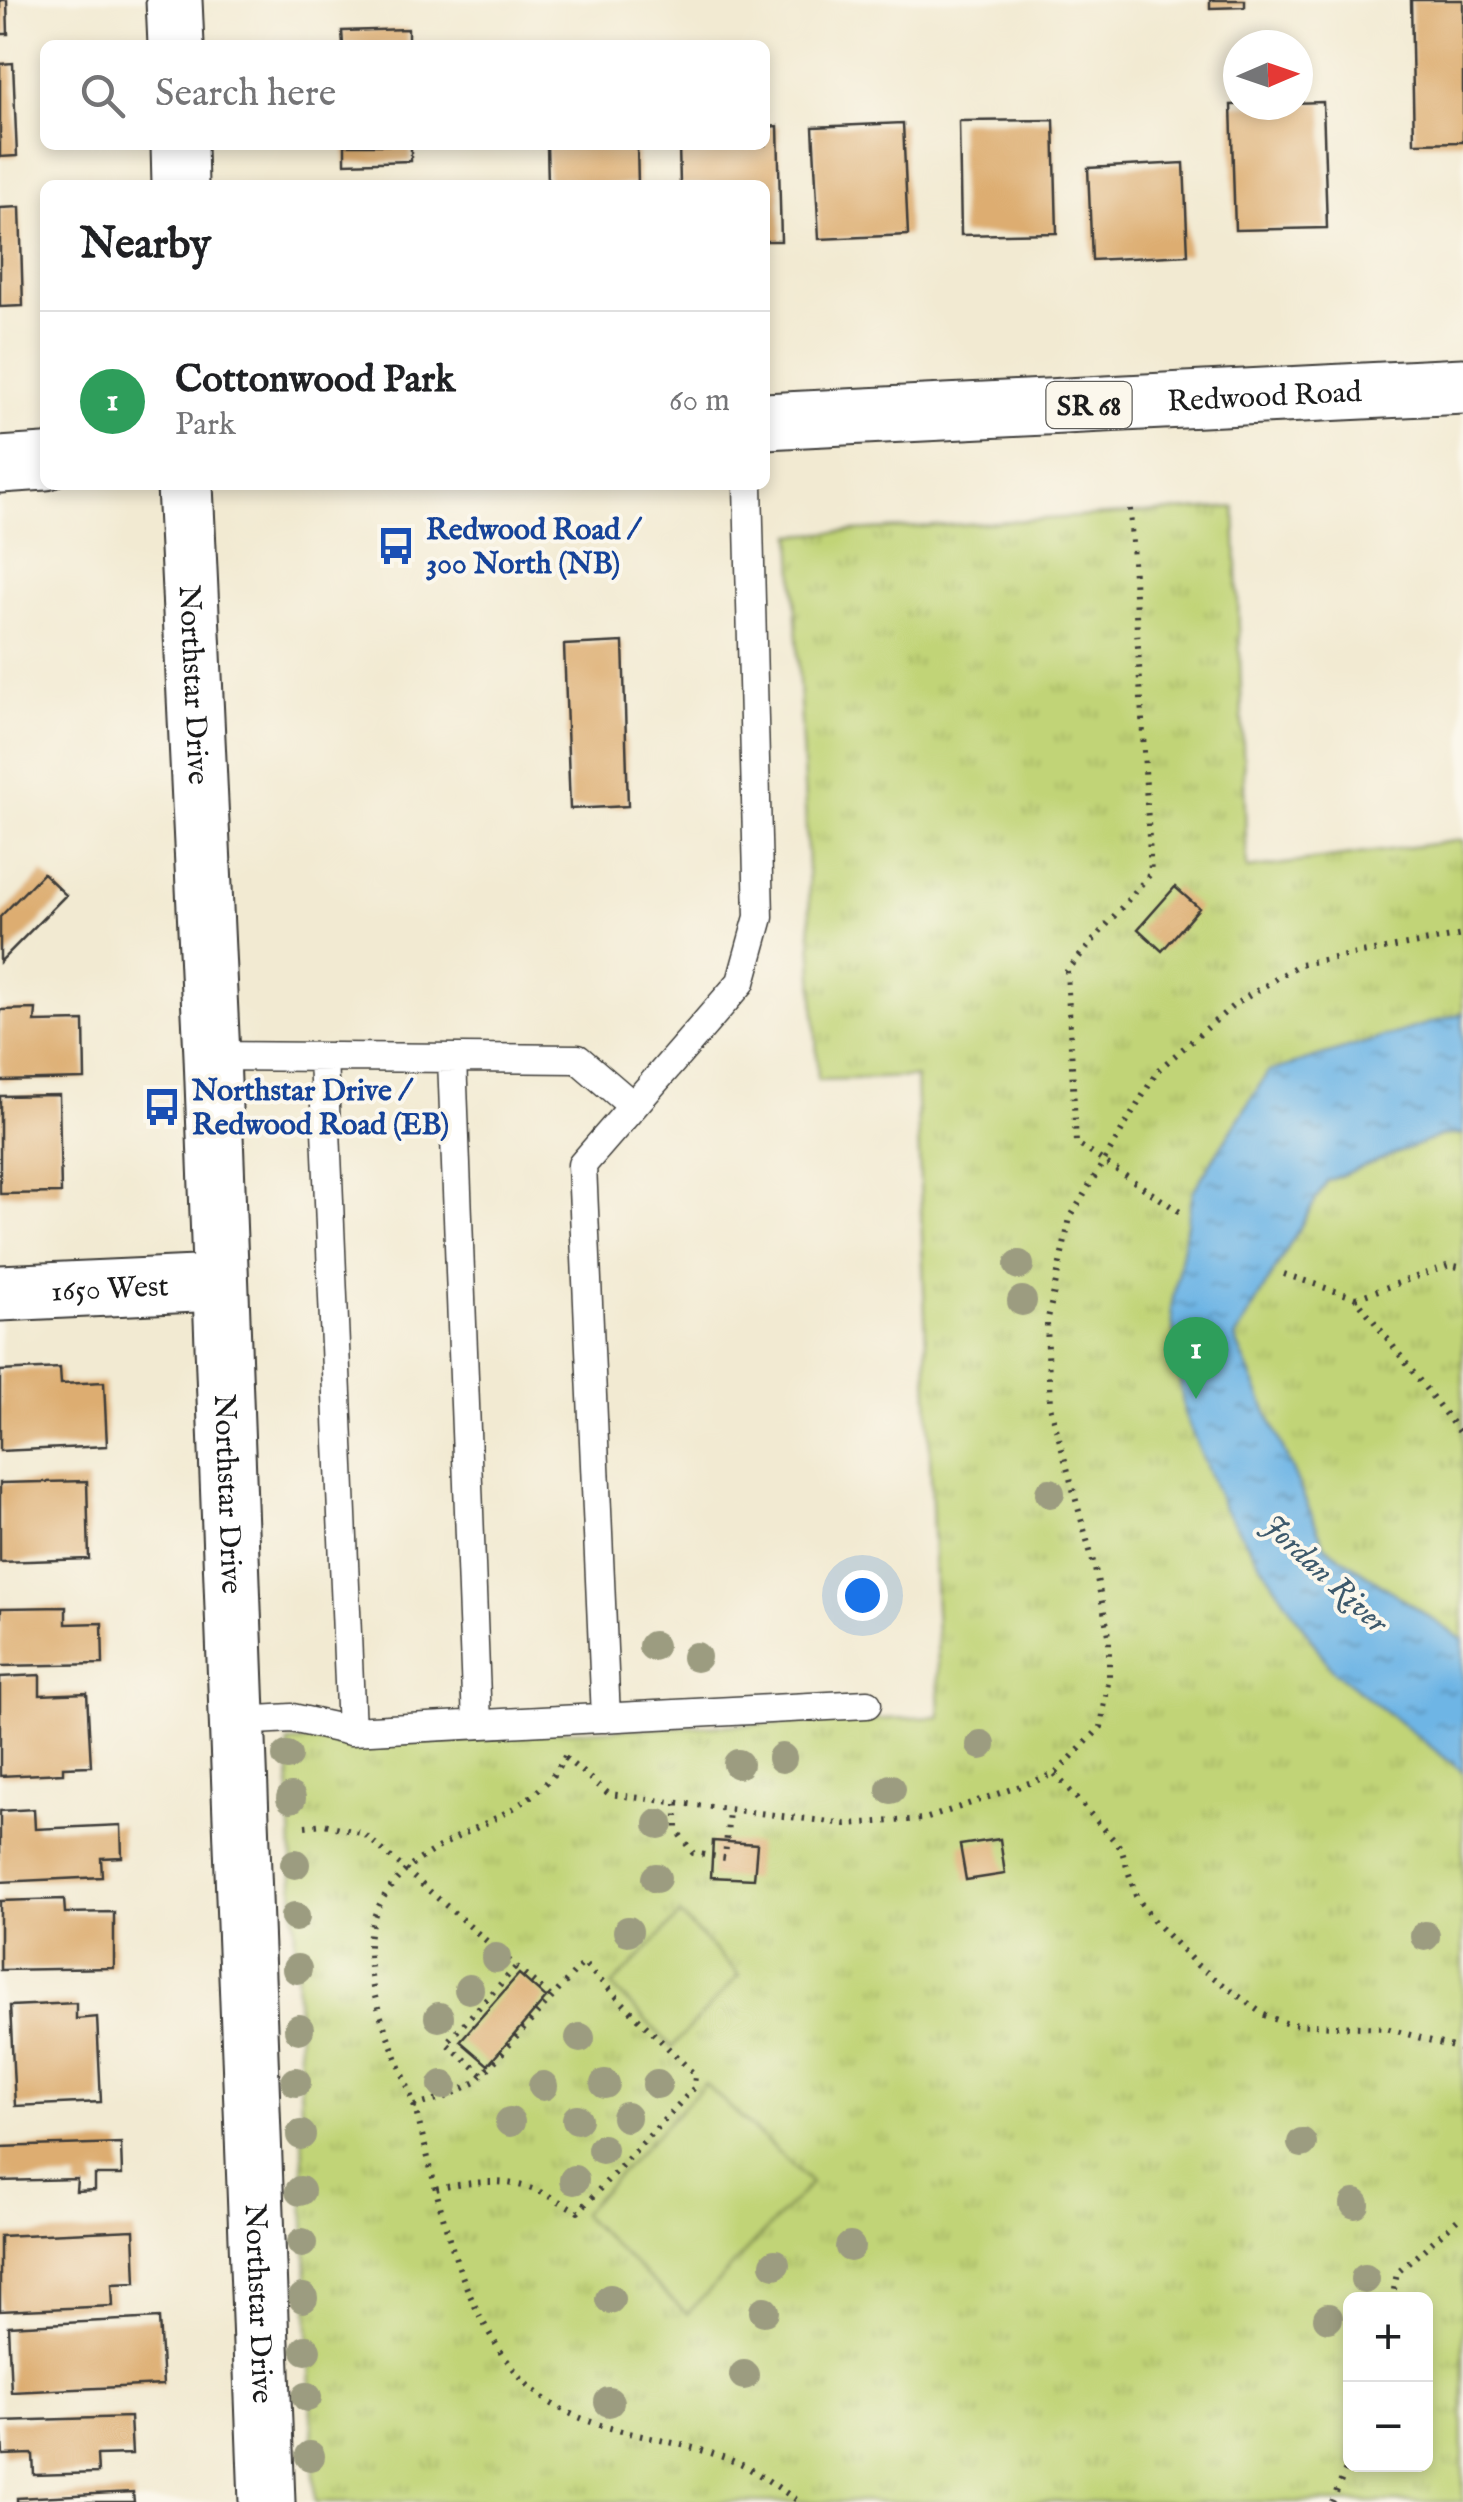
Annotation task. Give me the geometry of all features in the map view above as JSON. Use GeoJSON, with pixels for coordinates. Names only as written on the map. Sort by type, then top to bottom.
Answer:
{"type":"FeatureCollection","features":[{"type":"Feature","properties":{"kind":"street"},"geometry":{"type":"LineString","coordinates":[[174,0],[176,40]]}},
{"type":"Feature","properties":{"kind":"street"},"geometry":{"type":"LineString","coordinates":[[179,150],[180,180]]}},
{"type":"Feature","properties":{"kind":"street","name":"Redwood Road"},"geometry":{"type":"LineString","coordinates":[[770,422],[1463,386]]}},
{"type":"Feature","properties":{"kind":"street"},"geometry":{"type":"LineString","coordinates":[[0,465],[40,462]]}},
{"type":"Feature","properties":{"kind":"street","name":"Northstar Drive"},"geometry":{"type":"LineString","coordinates":[[185,490],[212,1056],[267,2502]]}},
{"type":"Feature","properties":{"kind":"street","name":"1650 West"},"geometry":{"type":"LineString","coordinates":[[0,1293],[218,1283]]}},
{"type":"Feature","properties":{"kind":"lane"},"geometry":{"type":"LineString","coordinates":[[606,1718],[582,1165],[741,982],[759,917],[748,490]]}},
{"type":"Feature","properties":{"kind":"lane"},"geometry":{"type":"LineString","coordinates":[[212,1056],[578,1059],[634,1106]]}},
{"type":"Feature","properties":{"kind":"lane"},"geometry":{"type":"LineString","coordinates":[[322,1057],[351,1730]]}},
{"type":"Feature","properties":{"kind":"lane"},"geometry":{"type":"LineString","coordinates":[[452,1058],[477,1724]]}},
{"type":"Feature","properties":{"kind":"lane"},"geometry":{"type":"LineString","coordinates":[[237,1721],[292,1718],[351,1730],[867,1704]]}},
{"type":"Feature","properties":{"kind":"path"},"geometry":{"type":"LineString","coordinates":[[1130,509],[1151,873],[1067,971],[1076,1143],[1180,1212]]}},
{"type":"Feature","properties":{"kind":"path"},"geometry":{"type":"LineString","coordinates":[[560,1720],[565,1758],[609,1794],[846,1824],[925,1819],[1055,1774],[1101,1727],[1109,1677],[1109,1635],[1095,1569],[1050,1406],[1048,1322],[1070,1218],[1158,1070],[1234,1005],[1300,964],[1463,935]]}},
{"type":"Feature","properties":{"kind":"path"},"geometry":{"type":"LineString","coordinates":[[1356,1298],[1450,1265],[1463,1268]]}},
{"type":"Feature","properties":{"kind":"path"},"geometry":{"type":"LineString","coordinates":[[1284,1274],[1356,1298],[1463,1437]]}},
{"type":"Feature","properties":{"kind":"path"},"geometry":{"type":"LineString","coordinates":[[565,1758],[519,1806],[462,1831],[406,1869],[377,1908],[368,1939],[371,1980],[414,2106],[435,2190],[478,2312],[510,2365],[547,2400],[594,2425],[743,2466],[800,2502]]}},
{"type":"Feature","properties":{"kind":"path"},"geometry":{"type":"LineString","coordinates":[[1055,1774],[1121,1848],[1136,1896],[1152,1919],[1198,1965],[1264,2015],[1288,2024],[1310,2021],[1386,2028],[1463,2050]]}},
{"type":"Feature","properties":{"kind":"path"},"geometry":{"type":"LineString","coordinates":[[677,1804],[676,1832],[694,1852],[725,1858],[729,1811]]}},
{"type":"Feature","properties":{"kind":"path"},"geometry":{"type":"LineString","coordinates":[[304,1826],[324,1824],[364,1834],[551,1997]]}},
{"type":"Feature","properties":{"kind":"path"},"geometry":{"type":"LineString","coordinates":[[414,2106],[442,2099],[482,2074],[583,1963],[695,2075],[694,2088],[578,2212],[544,2192],[507,2181],[486,2180],[435,2190]]}},
{"type":"Feature","properties":{"kind":"path"},"geometry":{"type":"LineString","coordinates":[[482,2074],[446,2043],[516,1966]]}},
{"type":"Feature","properties":{"kind":"path"},"geometry":{"type":"LineString","coordinates":[[1393,2292],[1397,2273],[1463,2215]]}},
{"type":"Feature","properties":{"kind":"path"},"geometry":{"type":"LineString","coordinates":[[1332,2502],[1345,2472]]}},
{"type":"Feature","properties":{"kind":"green space"},"geometry":{"type":"Polygon","coordinates":[[[1235,507],[1247,869],[1463,840],[1463,2502],[315,2502],[288,1742],[940,1717],[916,1077],[818,1080],[792,535],[1235,507]]]}},
{"type":"Feature","properties":{"kind":"green space"},"geometry":{"type":"Polygon","coordinates":[[[680,1915],[739,1975],[672,2047],[612,1986],[680,1915]]]}},
{"type":"Feature","properties":{"kind":"green space"},"geometry":{"type":"Polygon","coordinates":[[[705,2084],[811,2183],[687,2314],[581,2214],[705,2084]]]}},
{"type":"Feature","properties":{"kind":"water","name":"Jordan River"},"geometry":{"type":"Polygon","coordinates":[[[1463,1013],[1463,1134],[1440,1136],[1327,1181],[1235,1338],[1325,1546],[1463,1640],[1463,1772],[1332,1670],[1223,1507],[1184,1413],[1171,1309],[1193,1191],[1268,1072],[1463,1013]]]}},
{"type":"Feature","properties":{"kind":"building"},"geometry":{"type":"Polygon","coordinates":[[[0,0],[7,0],[8,34],[0,34],[0,0]]]}},
{"type":"Feature","properties":{"kind":"building"},"geometry":{"type":"Polygon","coordinates":[[[1210,0],[1245,0],[1245,7],[1210,8],[1210,0]]]}},
{"type":"Feature","properties":{"kind":"building"},"geometry":{"type":"Polygon","coordinates":[[[1411,0],[1463,0],[1463,142],[1414,143],[1411,0]]]}},
{"type":"Feature","properties":{"kind":"building"},"geometry":{"type":"Polygon","coordinates":[[[408,29],[408,40],[343,40],[342,31],[408,29]]]}},
{"type":"Feature","properties":{"kind":"building"},"geometry":{"type":"Polygon","coordinates":[[[13,63],[17,156],[0,157],[0,64],[13,63]]]}},
{"type":"Feature","properties":{"kind":"building"},"geometry":{"type":"Polygon","coordinates":[[[1313,102],[1323,102],[1327,228],[1235,230],[1231,120],[1313,120],[1313,102]]]}},
{"type":"Feature","properties":{"kind":"building"},"geometry":{"type":"Polygon","coordinates":[[[1054,120],[1057,233],[961,235],[959,121],[1054,120]]]}},
{"type":"Feature","properties":{"kind":"building"},"geometry":{"type":"Polygon","coordinates":[[[903,123],[908,235],[819,239],[813,127],[903,123]]]}},
{"type":"Feature","properties":{"kind":"building"},"geometry":{"type":"Polygon","coordinates":[[[778,126],[781,241],[770,241],[770,180],[680,180],[679,150],[770,150],[770,127],[778,126]]]}},
{"type":"Feature","properties":{"kind":"building"},"geometry":{"type":"Polygon","coordinates":[[[345,150],[411,150],[411,161],[345,163],[345,150]]]}},
{"type":"Feature","properties":{"kind":"building"},"geometry":{"type":"Polygon","coordinates":[[[547,150],[637,150],[638,180],[548,180],[547,150]]]}},
{"type":"Feature","properties":{"kind":"building"},"geometry":{"type":"Polygon","coordinates":[[[1184,163],[1188,255],[1092,260],[1088,168],[1184,163]]]}},
{"type":"Feature","properties":{"kind":"building"},"geometry":{"type":"Polygon","coordinates":[[[20,207],[23,306],[0,307],[0,208],[20,207]]]}},
{"type":"Feature","properties":{"kind":"building"},"geometry":{"type":"Polygon","coordinates":[[[623,642],[628,806],[570,809],[564,645],[623,642]]]}},
{"type":"Feature","properties":{"kind":"building"},"geometry":{"type":"Polygon","coordinates":[[[43,873],[66,895],[0,962],[0,917],[43,873]]]}},
{"type":"Feature","properties":{"kind":"building"},"geometry":{"type":"Polygon","coordinates":[[[1175,887],[1199,908],[1162,951],[1138,929],[1175,887]]]}},
{"type":"Feature","properties":{"kind":"building"},"geometry":{"type":"Polygon","coordinates":[[[36,1009],[35,1022],[84,1021],[85,1079],[0,1081],[0,1010],[36,1009]]]}},
{"type":"Feature","properties":{"kind":"building"},"geometry":{"type":"Polygon","coordinates":[[[59,1095],[61,1193],[0,1194],[0,1096],[59,1095]]]}},
{"type":"Feature","properties":{"kind":"building"},"geometry":{"type":"Polygon","coordinates":[[[60,1368],[61,1384],[104,1382],[107,1446],[0,1451],[0,1371],[60,1368]]]}},
{"type":"Feature","properties":{"kind":"building"},"geometry":{"type":"Polygon","coordinates":[[[87,1481],[89,1559],[0,1562],[0,1483],[87,1481]]]}},
{"type":"Feature","properties":{"kind":"building"},"geometry":{"type":"Polygon","coordinates":[[[66,1607],[66,1624],[102,1623],[103,1664],[0,1666],[1,1608],[66,1607]]]}},
{"type":"Feature","properties":{"kind":"building"},"geometry":{"type":"Polygon","coordinates":[[[40,1675],[40,1695],[87,1693],[91,1766],[63,1767],[63,1773],[0,1776],[0,1677],[40,1675]]]}},
{"type":"Feature","properties":{"kind":"building"},"geometry":{"type":"Polygon","coordinates":[[[34,1809],[35,1829],[121,1825],[122,1857],[101,1858],[102,1877],[0,1882],[0,1811],[34,1809]]]}},
{"type":"Feature","properties":{"kind":"building"},"geometry":{"type":"Polygon","coordinates":[[[1000,1839],[1005,1874],[966,1880],[960,1845],[1000,1839]]]}},
{"type":"Feature","properties":{"kind":"building"},"geometry":{"type":"Polygon","coordinates":[[[713,1841],[757,1844],[754,1879],[711,1877],[713,1841]]]}},
{"type":"Feature","properties":{"kind":"building"},"geometry":{"type":"Polygon","coordinates":[[[64,1899],[65,1913],[114,1912],[114,1968],[0,1970],[0,1901],[64,1899]]]}},
{"type":"Feature","properties":{"kind":"building"},"geometry":{"type":"Polygon","coordinates":[[[519,1974],[546,1998],[488,2065],[460,2041],[519,1974]]]}},
{"type":"Feature","properties":{"kind":"building"},"geometry":{"type":"Polygon","coordinates":[[[76,2003],[76,2019],[97,2017],[101,2102],[15,2106],[10,2006],[76,2003]]]}},
{"type":"Feature","properties":{"kind":"building"},"geometry":{"type":"Polygon","coordinates":[[[121,2143],[122,2175],[95,2175],[95,2190],[76,2191],[77,2179],[0,2181],[0,2147],[121,2143]]]}},
{"type":"Feature","properties":{"kind":"building"},"geometry":{"type":"Polygon","coordinates":[[[134,2230],[136,2283],[112,2284],[113,2306],[0,2311],[0,2236],[134,2230]]]}},
{"type":"Feature","properties":{"kind":"building"},"geometry":{"type":"Polygon","coordinates":[[[159,2318],[163,2385],[11,2392],[8,2326],[159,2318]]]}},
{"type":"Feature","properties":{"kind":"building"},"geometry":{"type":"Polygon","coordinates":[[[130,2417],[132,2454],[97,2455],[98,2473],[34,2475],[33,2454],[3,2455],[1,2421],[130,2417]]]}},
{"type":"Feature","properties":{"kind":"building"},"geometry":{"type":"Polygon","coordinates":[[[133,2492],[134,2502],[17,2502],[17,2498],[133,2492]]]}},
{"type":"Feature","properties":{"kind":"place","name":"Redwood Road / 300 North (NB)"},"geometry":{"type":"Point","coordinates":[396,546]}},
{"type":"Feature","properties":{"kind":"place","name":"Northstar Drive / Redwood Road (EB)"},"geometry":{"type":"Point","coordinates":[162,1107]}},
{"type":"Feature","properties":{"kind":"place","name":"Cottonwood Park"},"geometry":{"type":"Point","coordinates":[1196,1399]}}]}
